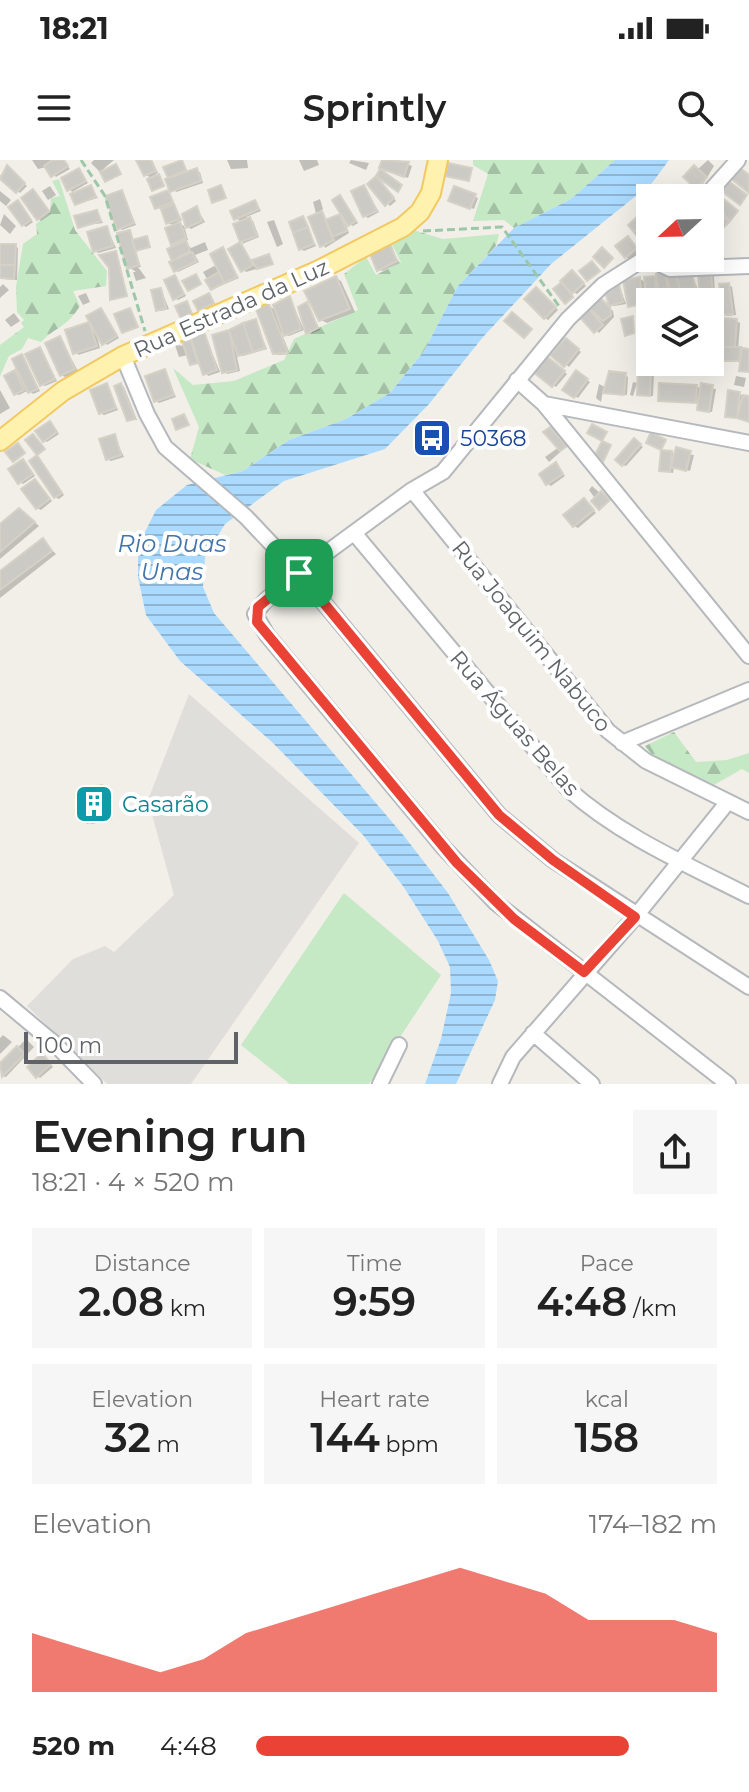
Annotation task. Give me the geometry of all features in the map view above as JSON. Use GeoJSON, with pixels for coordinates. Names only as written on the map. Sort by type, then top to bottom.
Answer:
{"type":"FeatureCollection","features":[{"type":"Feature","properties":{"kind":"main road","name":"Rua Estrada da Luz"},"geometry":{"type":"LineString","coordinates":[[0,441],[63,391],[123,356],[319,270],[403,227],[420,212],[431,193],[438,160]]}},
{"type":"Feature","properties":{"kind":"street"},"geometry":{"type":"LineString","coordinates":[[717,184],[738,160]]}},
{"type":"Feature","properties":{"kind":"street"},"geometry":{"type":"LineString","coordinates":[[636,264],[603,285],[568,319],[446,469],[412,490],[299,573],[265,601],[255,614],[267,635],[443,847],[514,919],[728,1084]]}},
{"type":"Feature","properties":{"kind":"street"},"geometry":{"type":"LineString","coordinates":[[724,267],[749,266]]}},
{"type":"Feature","properties":{"kind":"street"},"geometry":{"type":"LineString","coordinates":[[123,356],[158,437],[196,476],[246,517],[299,573],[499,815],[553,860],[635,917],[749,987]]}},
{"type":"Feature","properties":{"kind":"street"},"geometry":{"type":"LineString","coordinates":[[517,380],[544,404],[749,656]]}},
{"type":"Feature","properties":{"kind":"street"},"geometry":{"type":"LineString","coordinates":[[544,404],[749,443]]}},
{"type":"Feature","properties":{"kind":"street","name":"Rua Joaquim Nabuco"},"geometry":{"type":"LineString","coordinates":[[412,490],[593,713],[622,743],[646,761],[749,812]]}},
{"type":"Feature","properties":{"kind":"street","name":"Rua Águas Belas"},"geometry":{"type":"LineString","coordinates":[[355,534],[568,789],[600,814],[680,861],[749,896]]}},
{"type":"Feature","properties":{"kind":"street"},"geometry":{"type":"LineString","coordinates":[[622,743],[749,690]]}},
{"type":"Feature","properties":{"kind":"street"},"geometry":{"type":"LineString","coordinates":[[500,1084],[507,1065],[584,972],[635,917],[727,803]]}},
{"type":"Feature","properties":{"kind":"street"},"geometry":{"type":"LineString","coordinates":[[0,998],[55,1044],[94,1084]]}},
{"type":"Feature","properties":{"kind":"street"},"geometry":{"type":"LineString","coordinates":[[533,1033],[592,1084]]}},
{"type":"Feature","properties":{"kind":"street"},"geometry":{"type":"LineString","coordinates":[[380,1084],[399,1045]]}},
{"type":"Feature","properties":{"kind":"path"},"geometry":{"type":"LineString","coordinates":[[81,160],[105,196],[133,298],[150,346]]}},
{"type":"Feature","properties":{"kind":"path"},"geometry":{"type":"LineString","coordinates":[[433,233],[502,227],[568,319]]}},
{"type":"Feature","properties":{"kind":"shaded area"},"geometry":{"type":"Polygon","coordinates":[[[189,694],[359,843],[191,1084],[107,1084],[27,1006],[73,959],[105,946],[114,952],[174,895],[148,800],[189,694]]]}},
{"type":"Feature","properties":{"kind":"green space"},"geometry":{"type":"Polygon","coordinates":[[[473,160],[615,160],[571,199],[514,228],[504,220],[473,221],[488,174],[473,165],[473,160]]]}},
{"type":"Feature","properties":{"kind":"green space"},"geometry":{"type":"Polygon","coordinates":[[[59,179],[75,230],[107,271],[106,286],[73,291],[80,306],[75,313],[41,342],[28,338],[22,349],[9,356],[0,376],[0,345],[24,327],[21,323],[24,320],[17,312],[16,287],[23,244],[37,234],[36,224],[50,213],[51,198],[60,196],[52,181],[59,179]]]}},
{"type":"Feature","properties":{"kind":"green space"},"geometry":{"type":"Polygon","coordinates":[[[403,227],[443,239],[499,234],[496,246],[458,286],[424,351],[390,393],[346,419],[289,440],[243,471],[225,475],[190,459],[199,427],[173,368],[193,385],[234,381],[284,360],[294,339],[358,310],[344,274],[366,257],[376,275],[401,262],[391,243],[403,227]]]}},
{"type":"Feature","properties":{"kind":"green space"},"geometry":{"type":"Polygon","coordinates":[[[674,732],[696,762],[727,760],[749,753],[749,773],[742,769],[712,786],[654,757],[645,746],[674,732]]]}},
{"type":"Feature","properties":{"kind":"green space"},"geometry":{"type":"Polygon","coordinates":[[[344,893],[441,975],[369,1084],[290,1084],[241,1045],[344,893]]]}},
{"type":"Feature","properties":{"kind":"water","name":"Rio Duas Unas"},"geometry":{"type":"Polygon","coordinates":[[[615,160],[669,160],[652,183],[636,184],[636,196],[551,264],[483,337],[429,404],[385,449],[284,481],[225,524],[205,557],[203,587],[214,613],[404,836],[448,893],[489,960],[498,981],[495,1000],[456,1084],[425,1084],[441,1039],[451,993],[450,967],[438,941],[403,886],[363,835],[273,743],[180,661],[146,615],[138,577],[138,546],[156,510],[187,485],[243,471],[289,440],[346,419],[390,393],[424,351],[458,286],[514,228],[571,199],[615,160]]]}},
{"type":"Feature","properties":{"kind":"building"},"geometry":{"type":"Polygon","coordinates":[[[52,160],[64,160],[68,166],[51,177],[44,166],[52,160]]]}},
{"type":"Feature","properties":{"kind":"building"},"geometry":{"type":"Polygon","coordinates":[[[136,160],[151,160],[156,171],[144,176],[136,160]]]}},
{"type":"Feature","properties":{"kind":"building"},"geometry":{"type":"Polygon","coordinates":[[[182,160],[186,170],[168,178],[163,167],[182,160]]]}},
{"type":"Feature","properties":{"kind":"building"},"geometry":{"type":"Polygon","coordinates":[[[382,160],[409,162],[404,177],[379,168],[382,160]]]}},
{"type":"Feature","properties":{"kind":"building"},"geometry":{"type":"Polygon","coordinates":[[[448,163],[472,168],[469,181],[445,176],[448,163]]]}},
{"type":"Feature","properties":{"kind":"building"},"geometry":{"type":"Polygon","coordinates":[[[116,164],[121,174],[105,182],[100,172],[116,164]]]}},
{"type":"Feature","properties":{"kind":"building"},"geometry":{"type":"Polygon","coordinates":[[[7,165],[25,183],[16,193],[0,179],[7,165]]]}},
{"type":"Feature","properties":{"kind":"building"},"geometry":{"type":"Polygon","coordinates":[[[694,165],[707,177],[701,184],[691,184],[683,177],[694,165]]]}},
{"type":"Feature","properties":{"kind":"building"},"geometry":{"type":"Polygon","coordinates":[[[738,166],[749,175],[749,193],[729,177],[738,166]]]}},
{"type":"Feature","properties":{"kind":"building"},"geometry":{"type":"Polygon","coordinates":[[[79,168],[86,181],[67,191],[61,178],[79,168]]]}},
{"type":"Feature","properties":{"kind":"building"},"geometry":{"type":"Polygon","coordinates":[[[197,168],[201,181],[170,192],[165,179],[197,168]]]}},
{"type":"Feature","properties":{"kind":"building"},"geometry":{"type":"Polygon","coordinates":[[[380,169],[402,185],[398,192],[376,176],[380,169]]]}},
{"type":"Feature","properties":{"kind":"building"},"geometry":{"type":"Polygon","coordinates":[[[159,174],[164,186],[152,191],[147,179],[159,174]]]}},
{"type":"Feature","properties":{"kind":"building"},"geometry":{"type":"Polygon","coordinates":[[[376,176],[394,198],[385,206],[367,184],[376,176]]]}},
{"type":"Feature","properties":{"kind":"building"},"geometry":{"type":"Polygon","coordinates":[[[726,179],[747,195],[740,205],[724,193],[722,184],[726,179]]]}},
{"type":"Feature","properties":{"kind":"building"},"geometry":{"type":"Polygon","coordinates":[[[91,185],[96,197],[75,205],[70,194],[91,185]]]}},
{"type":"Feature","properties":{"kind":"building"},"geometry":{"type":"Polygon","coordinates":[[[221,185],[226,198],[212,203],[208,190],[221,185]]]}},
{"type":"Feature","properties":{"kind":"building"},"geometry":{"type":"Polygon","coordinates":[[[364,185],[377,211],[363,217],[351,191],[364,185]]]}},
{"type":"Feature","properties":{"kind":"building"},"geometry":{"type":"Polygon","coordinates":[[[454,186],[476,194],[470,209],[448,201],[454,186]]]}},
{"type":"Feature","properties":{"kind":"building"},"geometry":{"type":"Polygon","coordinates":[[[33,189],[49,211],[37,220],[21,198],[33,189]]]}},
{"type":"Feature","properties":{"kind":"building"},"geometry":{"type":"Polygon","coordinates":[[[122,190],[134,223],[117,230],[105,196],[122,190]]]}},
{"type":"Feature","properties":{"kind":"building"},"geometry":{"type":"Polygon","coordinates":[[[168,190],[173,202],[155,209],[150,197],[168,190]]]}},
{"type":"Feature","properties":{"kind":"building"},"geometry":{"type":"Polygon","coordinates":[[[340,195],[356,221],[348,226],[332,200],[340,195]]]}},
{"type":"Feature","properties":{"kind":"building"},"geometry":{"type":"Polygon","coordinates":[[[724,199],[738,211],[730,221],[724,215],[724,199]]]}},
{"type":"Feature","properties":{"kind":"building"},"geometry":{"type":"Polygon","coordinates":[[[18,200],[31,220],[22,226],[8,207],[18,200]]]}},
{"type":"Feature","properties":{"kind":"building"},"geometry":{"type":"Polygon","coordinates":[[[255,200],[259,209],[234,220],[230,211],[255,200]]]}},
{"type":"Feature","properties":{"kind":"building"},"geometry":{"type":"Polygon","coordinates":[[[174,204],[180,219],[166,224],[161,209],[174,204]]]}},
{"type":"Feature","properties":{"kind":"building"},"geometry":{"type":"Polygon","coordinates":[[[197,206],[202,221],[186,228],[182,214],[197,206]]]}},
{"type":"Feature","properties":{"kind":"building"},"geometry":{"type":"Polygon","coordinates":[[[97,210],[101,221],[78,228],[74,216],[97,210]]]}},
{"type":"Feature","properties":{"kind":"building"},"geometry":{"type":"Polygon","coordinates":[[[322,211],[334,240],[320,247],[308,217],[322,211]]]}},
{"type":"Feature","properties":{"kind":"building"},"geometry":{"type":"Polygon","coordinates":[[[340,214],[347,231],[332,237],[325,220],[340,214]]]}},
{"type":"Feature","properties":{"kind":"building"},"geometry":{"type":"Polygon","coordinates":[[[303,216],[308,227],[293,233],[289,222],[303,216]]]}},
{"type":"Feature","properties":{"kind":"building"},"geometry":{"type":"Polygon","coordinates":[[[250,217],[257,236],[240,242],[233,224],[250,217]]]}},
{"type":"Feature","properties":{"kind":"building"},"geometry":{"type":"Polygon","coordinates":[[[636,218],[636,235],[628,225],[636,218]]]}},
{"type":"Feature","properties":{"kind":"building"},"geometry":{"type":"Polygon","coordinates":[[[180,222],[186,238],[171,245],[165,228],[180,222]]]}},
{"type":"Feature","properties":{"kind":"building"},"geometry":{"type":"Polygon","coordinates":[[[107,226],[113,246],[93,252],[87,232],[107,226]]]}},
{"type":"Feature","properties":{"kind":"building"},"geometry":{"type":"Polygon","coordinates":[[[308,227],[314,244],[299,250],[293,233],[308,227]]]}},
{"type":"Feature","properties":{"kind":"building"},"geometry":{"type":"Polygon","coordinates":[[[130,230],[139,265],[127,269],[117,233],[130,230]]]}},
{"type":"Feature","properties":{"kind":"building"},"geometry":{"type":"Polygon","coordinates":[[[147,236],[150,247],[135,251],[132,240],[147,236]]]}},
{"type":"Feature","properties":{"kind":"building"},"geometry":{"type":"Polygon","coordinates":[[[628,236],[636,249],[625,258],[615,246],[628,236]]]}},
{"type":"Feature","properties":{"kind":"building"},"geometry":{"type":"Polygon","coordinates":[[[186,240],[190,251],[172,261],[167,249],[186,240]]]}},
{"type":"Feature","properties":{"kind":"building"},"geometry":{"type":"Polygon","coordinates":[[[240,242],[253,265],[241,272],[228,249],[240,242]]]}},
{"type":"Feature","properties":{"kind":"building"},"geometry":{"type":"Polygon","coordinates":[[[0,244],[16,244],[15,265],[0,265],[0,244]]]}},
{"type":"Feature","properties":{"kind":"building"},"geometry":{"type":"Polygon","coordinates":[[[390,244],[397,261],[377,271],[370,254],[390,244]]]}},
{"type":"Feature","properties":{"kind":"building"},"geometry":{"type":"Polygon","coordinates":[[[223,247],[237,277],[224,283],[210,254],[223,247]]]}},
{"type":"Feature","properties":{"kind":"building"},"geometry":{"type":"Polygon","coordinates":[[[602,247],[613,258],[604,268],[593,257],[602,247]]]}},
{"type":"Feature","properties":{"kind":"building"},"geometry":{"type":"Polygon","coordinates":[[[116,251],[127,296],[110,300],[109,268],[99,255],[116,251]]]}},
{"type":"Feature","properties":{"kind":"building"},"geometry":{"type":"Polygon","coordinates":[[[192,252],[197,261],[174,272],[169,262],[192,252]]]}},
{"type":"Feature","properties":{"kind":"building"},"geometry":{"type":"Polygon","coordinates":[[[269,254],[273,264],[257,269],[252,260],[269,254]]]}},
{"type":"Feature","properties":{"kind":"building"},"geometry":{"type":"Polygon","coordinates":[[[592,261],[600,271],[587,281],[579,271],[592,261]]]}},
{"type":"Feature","properties":{"kind":"building"},"geometry":{"type":"Polygon","coordinates":[[[0,265],[15,265],[14,279],[0,278],[0,265]]]}},
{"type":"Feature","properties":{"kind":"building"},"geometry":{"type":"Polygon","coordinates":[[[572,270],[584,283],[572,294],[560,281],[572,270]]]}},
{"type":"Feature","properties":{"kind":"building"},"geometry":{"type":"Polygon","coordinates":[[[219,272],[224,283],[211,290],[205,280],[219,272]]]}},
{"type":"Feature","properties":{"kind":"building"},"geometry":{"type":"Polygon","coordinates":[[[691,272],[696,288],[680,288],[676,275],[691,272]]]}},
{"type":"Feature","properties":{"kind":"building"},"geometry":{"type":"Polygon","coordinates":[[[711,272],[712,288],[699,288],[698,273],[711,272]]]}},
{"type":"Feature","properties":{"kind":"building"},"geometry":{"type":"Polygon","coordinates":[[[666,273],[667,288],[658,288],[656,274],[666,273]]]}},
{"type":"Feature","properties":{"kind":"building"},"geometry":{"type":"Polygon","coordinates":[[[675,273],[680,288],[670,288],[666,275],[675,273]]]}},
{"type":"Feature","properties":{"kind":"building"},"geometry":{"type":"Polygon","coordinates":[[[196,274],[201,284],[188,291],[182,281],[196,274]]]}},
{"type":"Feature","properties":{"kind":"building"},"geometry":{"type":"Polygon","coordinates":[[[175,275],[184,294],[173,300],[164,280],[175,275]]]}},
{"type":"Feature","properties":{"kind":"building"},"geometry":{"type":"Polygon","coordinates":[[[336,276],[350,309],[319,321],[304,291],[336,276]]]}},
{"type":"Feature","properties":{"kind":"building"},"geometry":{"type":"Polygon","coordinates":[[[655,276],[656,288],[645,288],[644,277],[655,276]]]}},
{"type":"Feature","properties":{"kind":"building"},"geometry":{"type":"Polygon","coordinates":[[[640,277],[641,288],[636,288],[636,305],[628,307],[623,280],[640,277]]]}},
{"type":"Feature","properties":{"kind":"building"},"geometry":{"type":"Polygon","coordinates":[[[562,282],[573,297],[565,304],[553,289],[562,282]]]}},
{"type":"Feature","properties":{"kind":"building"},"geometry":{"type":"Polygon","coordinates":[[[729,283],[733,314],[724,315],[724,288],[719,288],[719,284],[729,283]]]}},
{"type":"Feature","properties":{"kind":"building"},"geometry":{"type":"Polygon","coordinates":[[[619,284],[623,302],[609,306],[604,288],[619,284]]]}},
{"type":"Feature","properties":{"kind":"building"},"geometry":{"type":"Polygon","coordinates":[[[536,287],[556,307],[544,319],[524,299],[536,287]]]}},
{"type":"Feature","properties":{"kind":"building"},"geometry":{"type":"Polygon","coordinates":[[[161,288],[166,308],[156,311],[151,290],[161,288]]]}},
{"type":"Feature","properties":{"kind":"building"},"geometry":{"type":"Polygon","coordinates":[[[209,293],[214,303],[198,311],[193,301],[209,293]]]}},
{"type":"Feature","properties":{"kind":"building"},"geometry":{"type":"Polygon","coordinates":[[[596,294],[610,307],[611,315],[603,321],[586,305],[596,294]]]}},
{"type":"Feature","properties":{"kind":"building"},"geometry":{"type":"Polygon","coordinates":[[[290,296],[301,329],[284,336],[273,305],[290,296]]]}},
{"type":"Feature","properties":{"kind":"building"},"geometry":{"type":"Polygon","coordinates":[[[187,301],[192,314],[181,319],[175,306],[187,301]]]}},
{"type":"Feature","properties":{"kind":"building"},"geometry":{"type":"Polygon","coordinates":[[[307,302],[318,328],[306,334],[298,307],[307,302]]]}},
{"type":"Feature","properties":{"kind":"building"},"geometry":{"type":"Polygon","coordinates":[[[269,304],[288,353],[273,354],[256,309],[269,304]]]}},
{"type":"Feature","properties":{"kind":"building"},"geometry":{"type":"Polygon","coordinates":[[[586,305],[603,325],[594,333],[577,314],[586,305]]]}},
{"type":"Feature","properties":{"kind":"building"},"geometry":{"type":"Polygon","coordinates":[[[101,308],[117,336],[102,345],[86,316],[101,308]]]}},
{"type":"Feature","properties":{"kind":"building"},"geometry":{"type":"Polygon","coordinates":[[[130,308],[138,327],[122,333],[114,314],[130,308]]]}},
{"type":"Feature","properties":{"kind":"building"},"geometry":{"type":"Polygon","coordinates":[[[512,312],[532,329],[524,338],[504,321],[512,312]]]}},
{"type":"Feature","properties":{"kind":"building"},"geometry":{"type":"Polygon","coordinates":[[[633,316],[634,333],[625,336],[621,319],[633,316]]]}},
{"type":"Feature","properties":{"kind":"building"},"geometry":{"type":"Polygon","coordinates":[[[724,318],[737,319],[735,347],[724,347],[724,318]]]}},
{"type":"Feature","properties":{"kind":"building"},"geometry":{"type":"Polygon","coordinates":[[[256,319],[265,348],[253,352],[243,323],[256,319]]]}},
{"type":"Feature","properties":{"kind":"building"},"geometry":{"type":"Polygon","coordinates":[[[89,322],[97,346],[73,354],[65,330],[89,322]]]}},
{"type":"Feature","properties":{"kind":"building"},"geometry":{"type":"Polygon","coordinates":[[[243,323],[253,352],[238,356],[229,330],[243,323]]]}},
{"type":"Feature","properties":{"kind":"building"},"geometry":{"type":"Polygon","coordinates":[[[229,330],[237,370],[222,373],[212,335],[229,330]]]}},
{"type":"Feature","properties":{"kind":"building"},"geometry":{"type":"Polygon","coordinates":[[[204,331],[217,370],[203,375],[190,336],[204,331]]]}},
{"type":"Feature","properties":{"kind":"building"},"geometry":{"type":"Polygon","coordinates":[[[60,336],[75,369],[60,376],[45,343],[60,336]]]}},
{"type":"Feature","properties":{"kind":"building"},"geometry":{"type":"Polygon","coordinates":[[[190,338],[198,363],[190,365],[182,341],[190,338]]]}},
{"type":"Feature","properties":{"kind":"building"},"geometry":{"type":"Polygon","coordinates":[[[566,338],[579,349],[564,367],[550,355],[566,338]]]}},
{"type":"Feature","properties":{"kind":"building"},"geometry":{"type":"Polygon","coordinates":[[[40,347],[55,379],[40,386],[25,354],[40,347]]]}},
{"type":"Feature","properties":{"kind":"building"},"geometry":{"type":"Polygon","coordinates":[[[724,347],[741,347],[739,361],[724,361],[724,347]]]}},
{"type":"Feature","properties":{"kind":"building"},"geometry":{"type":"Polygon","coordinates":[[[742,348],[749,349],[749,372],[739,371],[742,348]]]}},
{"type":"Feature","properties":{"kind":"building"},"geometry":{"type":"Polygon","coordinates":[[[22,354],[38,389],[28,393],[12,359],[22,354]]]}},
{"type":"Feature","properties":{"kind":"building"},"geometry":{"type":"Polygon","coordinates":[[[545,355],[565,371],[552,387],[532,371],[545,355]]]}},
{"type":"Feature","properties":{"kind":"building"},"geometry":{"type":"Polygon","coordinates":[[[165,369],[174,395],[154,402],[145,376],[165,369]]]}},
{"type":"Feature","properties":{"kind":"building"},"geometry":{"type":"Polygon","coordinates":[[[15,370],[24,390],[14,395],[4,376],[15,370]]]}},
{"type":"Feature","properties":{"kind":"building"},"geometry":{"type":"Polygon","coordinates":[[[576,370],[588,379],[574,398],[562,390],[576,370]]]}},
{"type":"Feature","properties":{"kind":"building"},"geometry":{"type":"Polygon","coordinates":[[[609,371],[626,373],[624,395],[603,393],[609,371]]]}},
{"type":"Feature","properties":{"kind":"building"},"geometry":{"type":"Polygon","coordinates":[[[638,376],[651,376],[650,396],[637,395],[638,376]]]}},
{"type":"Feature","properties":{"kind":"building"},"geometry":{"type":"Polygon","coordinates":[[[107,383],[116,408],[99,414],[90,390],[107,383]]]}},
{"type":"Feature","properties":{"kind":"building"},"geometry":{"type":"Polygon","coordinates":[[[121,383],[135,419],[127,421],[114,386],[121,383]]]}},
{"type":"Feature","properties":{"kind":"building"},"geometry":{"type":"Polygon","coordinates":[[[659,383],[697,385],[696,403],[658,401],[659,383]]]}},
{"type":"Feature","properties":{"kind":"building"},"geometry":{"type":"Polygon","coordinates":[[[701,383],[713,385],[709,412],[697,410],[701,383]]]}},
{"type":"Feature","properties":{"kind":"building"},"geometry":{"type":"Polygon","coordinates":[[[728,390],[740,392],[737,418],[725,417],[728,390]]]}},
{"type":"Feature","properties":{"kind":"building"},"geometry":{"type":"Polygon","coordinates":[[[743,395],[749,396],[749,422],[737,418],[743,395]]]}},
{"type":"Feature","properties":{"kind":"building"},"geometry":{"type":"Polygon","coordinates":[[[184,414],[189,425],[176,430],[172,419],[184,414]]]}},
{"type":"Feature","properties":{"kind":"building"},"geometry":{"type":"Polygon","coordinates":[[[50,421],[57,432],[43,442],[35,431],[50,421]]]}},
{"type":"Feature","properties":{"kind":"building"},"geometry":{"type":"Polygon","coordinates":[[[592,424],[607,432],[602,441],[587,433],[592,424]]]}},
{"type":"Feature","properties":{"kind":"building"},"geometry":{"type":"Polygon","coordinates":[[[550,427],[567,446],[560,451],[543,432],[550,427]]]}},
{"type":"Feature","properties":{"kind":"building"},"geometry":{"type":"Polygon","coordinates":[[[651,432],[666,440],[661,450],[646,443],[651,432]]]}},
{"type":"Feature","properties":{"kind":"building"},"geometry":{"type":"Polygon","coordinates":[[[33,434],[45,449],[37,455],[25,440],[33,434]]]}},
{"type":"Feature","properties":{"kind":"building"},"geometry":{"type":"Polygon","coordinates":[[[115,434],[121,455],[106,460],[99,439],[115,434]]]}},
{"type":"Feature","properties":{"kind":"building"},"geometry":{"type":"Polygon","coordinates":[[[634,438],[641,444],[622,466],[615,460],[634,438]]]}},
{"type":"Feature","properties":{"kind":"building"},"geometry":{"type":"Polygon","coordinates":[[[602,441],[611,445],[603,462],[594,457],[602,441]]]}},
{"type":"Feature","properties":{"kind":"building"},"geometry":{"type":"Polygon","coordinates":[[[18,443],[25,453],[13,462],[5,452],[18,443]]]}},
{"type":"Feature","properties":{"kind":"building"},"geometry":{"type":"Polygon","coordinates":[[[676,447],[691,451],[686,471],[671,467],[676,447]]]}},
{"type":"Feature","properties":{"kind":"building"},"geometry":{"type":"Polygon","coordinates":[[[661,450],[672,451],[670,472],[659,471],[661,450]]]}},
{"type":"Feature","properties":{"kind":"building"},"geometry":{"type":"Polygon","coordinates":[[[37,455],[62,493],[54,498],[29,461],[37,455]]]}},
{"type":"Feature","properties":{"kind":"building"},"geometry":{"type":"Polygon","coordinates":[[[23,459],[33,474],[18,484],[8,469],[23,459]]]}},
{"type":"Feature","properties":{"kind":"building"},"geometry":{"type":"Polygon","coordinates":[[[556,462],[563,474],[546,485],[539,474],[556,462]]]}},
{"type":"Feature","properties":{"kind":"building"},"geometry":{"type":"Polygon","coordinates":[[[35,479],[50,499],[36,509],[21,489],[35,479]]]}},
{"type":"Feature","properties":{"kind":"building"},"geometry":{"type":"Polygon","coordinates":[[[601,491],[610,500],[599,510],[591,501],[601,491]]]}},
{"type":"Feature","properties":{"kind":"building"},"geometry":{"type":"Polygon","coordinates":[[[584,498],[594,510],[573,527],[563,515],[584,498]]]}},
{"type":"Feature","properties":{"kind":"building"},"geometry":{"type":"Polygon","coordinates":[[[19,508],[35,522],[0,552],[0,524],[19,508]]]}},
{"type":"Feature","properties":{"kind":"building"},"geometry":{"type":"Polygon","coordinates":[[[43,538],[52,551],[0,590],[0,571],[43,538]]]}},
{"type":"Feature","properties":{"kind":"building","name":"Casarão"},"geometry":{"type":"Polygon","coordinates":[[[102,785],[109,818],[87,823],[79,791],[102,785]]]}},
{"type":"Feature","properties":{"kind":"building"},"geometry":{"type":"Polygon","coordinates":[[[17,1046],[25,1054],[2,1077],[0,1063],[17,1046]]]}},
{"type":"Feature","properties":{"kind":"building"},"geometry":{"type":"Polygon","coordinates":[[[42,1053],[51,1064],[36,1078],[27,1067],[42,1053]]]}},
{"type":"Feature","properties":{"kind":"place","name":"50368"},"geometry":{"type":"Point","coordinates":[432,438]}},
{"type":"Feature","properties":{"kind":"place","name":"Casarão"},"geometry":{"type":"Point","coordinates":[94,804]}},
{"type":"Feature","properties":{"kind":"route"},"geometry":{"type":"LineString","coordinates":[[299,573],[499,815],[553,860],[635,917],[584,972],[532,935],[457,863],[257,622],[255,614],[258,607],[299,573]]}}]}
